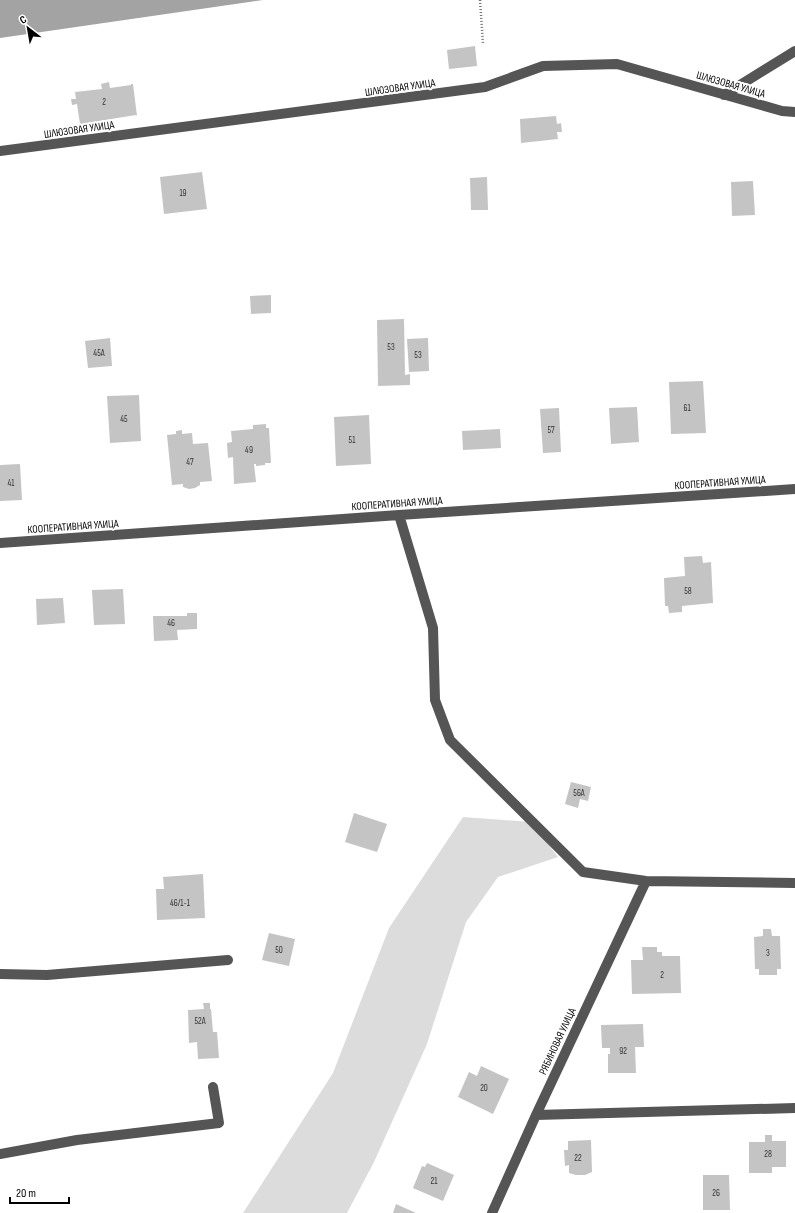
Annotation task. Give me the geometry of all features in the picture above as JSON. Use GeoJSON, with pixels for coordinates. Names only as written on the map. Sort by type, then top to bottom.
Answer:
{"type":"FeatureCollection","features":[{"type":"Feature","properties":{"kind":"street"},"geometry":{"type":"LineString","coordinates":[[724,94],[795,50]]}},
{"type":"Feature","properties":{"kind":"street","name":"ШЛЮЗОВАЯ УЛИЦА"},"geometry":{"type":"LineString","coordinates":[[0,152],[485,87],[543,66],[617,64],[782,111],[795,112]]}},
{"type":"Feature","properties":{"kind":"street","name":"КООПЕРАТИВНАЯ УЛИЦА"},"geometry":{"type":"LineString","coordinates":[[0,543],[795,489]]}},
{"type":"Feature","properties":{"kind":"street"},"geometry":{"type":"LineString","coordinates":[[398,515],[433,628],[435,700],[450,740],[583,872],[646,880],[795,883]]}},
{"type":"Feature","properties":{"kind":"street","name":"РЯБИНОВАЯ УЛИЦА"},"geometry":{"type":"LineString","coordinates":[[492,1213],[646,880]]}},
{"type":"Feature","properties":{"kind":"street"},"geometry":{"type":"LineString","coordinates":[[0,974],[47,976],[228,960]]}},
{"type":"Feature","properties":{"kind":"street"},"geometry":{"type":"LineString","coordinates":[[0,1154],[77,1140],[219,1123],[213,1087]]}},
{"type":"Feature","properties":{"kind":"street"},"geometry":{"type":"LineString","coordinates":[[536,1115],[795,1108]]}},
{"type":"Feature","properties":{"kind":"path"},"geometry":{"type":"LineString","coordinates":[[480,0],[483,44]]}},
{"type":"Feature","properties":{"kind":"shaded area"},"geometry":{"type":"Polygon","coordinates":[[[0,0],[263,0],[0,38],[0,0]]]}},
{"type":"Feature","properties":{"kind":"shaded area"},"geometry":{"type":"Polygon","coordinates":[[[463,817],[531,822],[558,857],[498,877],[466,922],[427,1044],[374,1162],[347,1213],[243,1213],[333,1073],[389,928],[463,817]]]}},
{"type":"Feature","properties":{"kind":"building"},"geometry":{"type":"Polygon","coordinates":[[[475,46],[477,66],[449,69],[447,50],[475,46]]]}},
{"type":"Feature","properties":{"kind":"building"},"geometry":{"type":"Polygon","coordinates":[[[109,82],[110,88],[133,84],[137,116],[80,124],[77,104],[72,105],[71,99],[76,99],[75,92],[102,89],[101,84],[109,82]]]}},
{"type":"Feature","properties":{"kind":"building"},"geometry":{"type":"Polygon","coordinates":[[[556,116],[557,124],[561,123],[562,132],[557,132],[558,139],[521,143],[520,119],[556,116]]]}},
{"type":"Feature","properties":{"kind":"building"},"geometry":{"type":"Polygon","coordinates":[[[202,172],[207,209],[164,214],[160,177],[202,172]]]}},
{"type":"Feature","properties":{"kind":"building"},"geometry":{"type":"Polygon","coordinates":[[[487,177],[488,210],[471,210],[470,178],[487,177]]]}},
{"type":"Feature","properties":{"kind":"building"},"geometry":{"type":"Polygon","coordinates":[[[753,181],[755,215],[732,216],[731,182],[753,181]]]}},
{"type":"Feature","properties":{"kind":"building"},"geometry":{"type":"Polygon","coordinates":[[[271,295],[271,313],[251,314],[250,296],[271,295]]]}},
{"type":"Feature","properties":{"kind":"building"},"geometry":{"type":"Polygon","coordinates":[[[404,319],[405,375],[410,374],[410,385],[378,386],[377,320],[404,319]]]}},
{"type":"Feature","properties":{"kind":"building"},"geometry":{"type":"Polygon","coordinates":[[[110,338],[112,366],[88,368],[85,341],[110,338]]]}},
{"type":"Feature","properties":{"kind":"building"},"geometry":{"type":"Polygon","coordinates":[[[428,338],[429,371],[409,372],[407,339],[428,338]]]}},
{"type":"Feature","properties":{"kind":"building"},"geometry":{"type":"Polygon","coordinates":[[[703,381],[706,433],[671,434],[669,382],[703,381]]]}},
{"type":"Feature","properties":{"kind":"building"},"geometry":{"type":"Polygon","coordinates":[[[139,395],[141,441],[110,443],[107,396],[139,395]]]}},
{"type":"Feature","properties":{"kind":"building"},"geometry":{"type":"Polygon","coordinates":[[[637,407],[639,442],[611,444],[609,408],[637,407]]]}},
{"type":"Feature","properties":{"kind":"building"},"geometry":{"type":"Polygon","coordinates":[[[559,408],[561,452],[543,453],[540,409],[559,408]]]}},
{"type":"Feature","properties":{"kind":"building"},"geometry":{"type":"Polygon","coordinates":[[[369,415],[371,464],[336,466],[334,417],[369,415]]]}},
{"type":"Feature","properties":{"kind":"building"},"geometry":{"type":"Polygon","coordinates":[[[266,424],[266,428],[269,428],[271,463],[256,466],[256,464],[254,464],[256,482],[234,484],[233,457],[228,458],[227,443],[232,442],[231,431],[253,429],[253,425],[266,424]]]}},
{"type":"Feature","properties":{"kind":"building"},"geometry":{"type":"Polygon","coordinates":[[[500,429],[501,448],[463,450],[462,431],[500,429]]]}},
{"type":"Feature","properties":{"kind":"building"},"geometry":{"type":"Polygon","coordinates":[[[182,430],[182,434],[192,433],[193,444],[208,443],[212,481],[200,482],[200,485],[195,488],[189,489],[183,487],[183,484],[172,485],[167,435],[176,434],[176,431],[182,430]]]}},
{"type":"Feature","properties":{"kind":"building"},"geometry":{"type":"Polygon","coordinates":[[[20,464],[22,500],[0,501],[0,465],[20,464]]]}},
{"type":"Feature","properties":{"kind":"building"},"geometry":{"type":"Polygon","coordinates":[[[702,556],[703,563],[711,562],[713,603],[682,606],[682,612],[669,613],[668,606],[665,606],[664,578],[685,576],[684,557],[702,556]]]}},
{"type":"Feature","properties":{"kind":"building"},"geometry":{"type":"Polygon","coordinates":[[[123,589],[125,624],[94,625],[92,590],[123,589]]]}},
{"type":"Feature","properties":{"kind":"building"},"geometry":{"type":"Polygon","coordinates":[[[63,598],[65,623],[37,625],[36,599],[63,598]]]}},
{"type":"Feature","properties":{"kind":"building"},"geometry":{"type":"Polygon","coordinates":[[[187,613],[197,613],[197,629],[177,630],[178,640],[154,641],[153,616],[187,616],[187,613]]]}},
{"type":"Feature","properties":{"kind":"building"},"geometry":{"type":"Polygon","coordinates":[[[571,782],[591,787],[588,801],[580,799],[578,808],[565,804],[571,782]]]}},
{"type":"Feature","properties":{"kind":"building"},"geometry":{"type":"Polygon","coordinates":[[[354,813],[387,824],[377,852],[345,842],[354,813]]]}},
{"type":"Feature","properties":{"kind":"building"},"geometry":{"type":"Polygon","coordinates":[[[203,874],[205,918],[157,920],[156,889],[164,889],[163,877],[203,874]]]}},
{"type":"Feature","properties":{"kind":"building"},"geometry":{"type":"Polygon","coordinates":[[[763,929],[771,929],[772,936],[780,936],[781,969],[777,969],[777,975],[759,975],[759,969],[755,969],[754,937],[763,936],[763,929]]]}},
{"type":"Feature","properties":{"kind":"building"},"geometry":{"type":"Polygon","coordinates":[[[269,933],[295,939],[289,966],[262,960],[269,933]]]}},
{"type":"Feature","properties":{"kind":"building"},"geometry":{"type":"Polygon","coordinates":[[[642,947],[657,947],[657,952],[662,952],[662,956],[680,956],[681,993],[632,994],[631,960],[643,960],[642,947]]]}},
{"type":"Feature","properties":{"kind":"building"},"geometry":{"type":"Polygon","coordinates":[[[203,1003],[210,1003],[213,1032],[217,1032],[219,1058],[198,1059],[197,1042],[189,1043],[188,1010],[204,1009],[203,1003]]]}},
{"type":"Feature","properties":{"kind":"building"},"geometry":{"type":"Polygon","coordinates":[[[643,1024],[644,1047],[635,1047],[636,1073],[608,1073],[608,1054],[610,1054],[610,1048],[602,1048],[601,1025],[643,1024]]]}},
{"type":"Feature","properties":{"kind":"building"},"geometry":{"type":"Polygon","coordinates":[[[481,1066],[509,1079],[493,1114],[458,1097],[469,1072],[477,1076],[481,1066]]]}},
{"type":"Feature","properties":{"kind":"building"},"geometry":{"type":"Polygon","coordinates":[[[765,1135],[772,1135],[772,1141],[786,1141],[786,1167],[772,1167],[772,1173],[749,1173],[749,1142],[765,1142],[765,1135]]]}},
{"type":"Feature","properties":{"kind":"building"},"geometry":{"type":"Polygon","coordinates":[[[591,1140],[592,1172],[585,1175],[569,1173],[569,1165],[565,1166],[564,1150],[568,1150],[568,1141],[591,1140]]]}},
{"type":"Feature","properties":{"kind":"building"},"geometry":{"type":"Polygon","coordinates":[[[427,1163],[454,1175],[443,1201],[413,1188],[422,1166],[425,1167],[427,1163]]]}},
{"type":"Feature","properties":{"kind":"building"},"geometry":{"type":"Polygon","coordinates":[[[703,1175],[729,1175],[730,1210],[703,1210],[703,1175]]]}},
{"type":"Feature","properties":{"kind":"building"},"geometry":{"type":"Polygon","coordinates":[[[396,1204],[416,1213],[393,1213],[396,1204]]]}}]}
